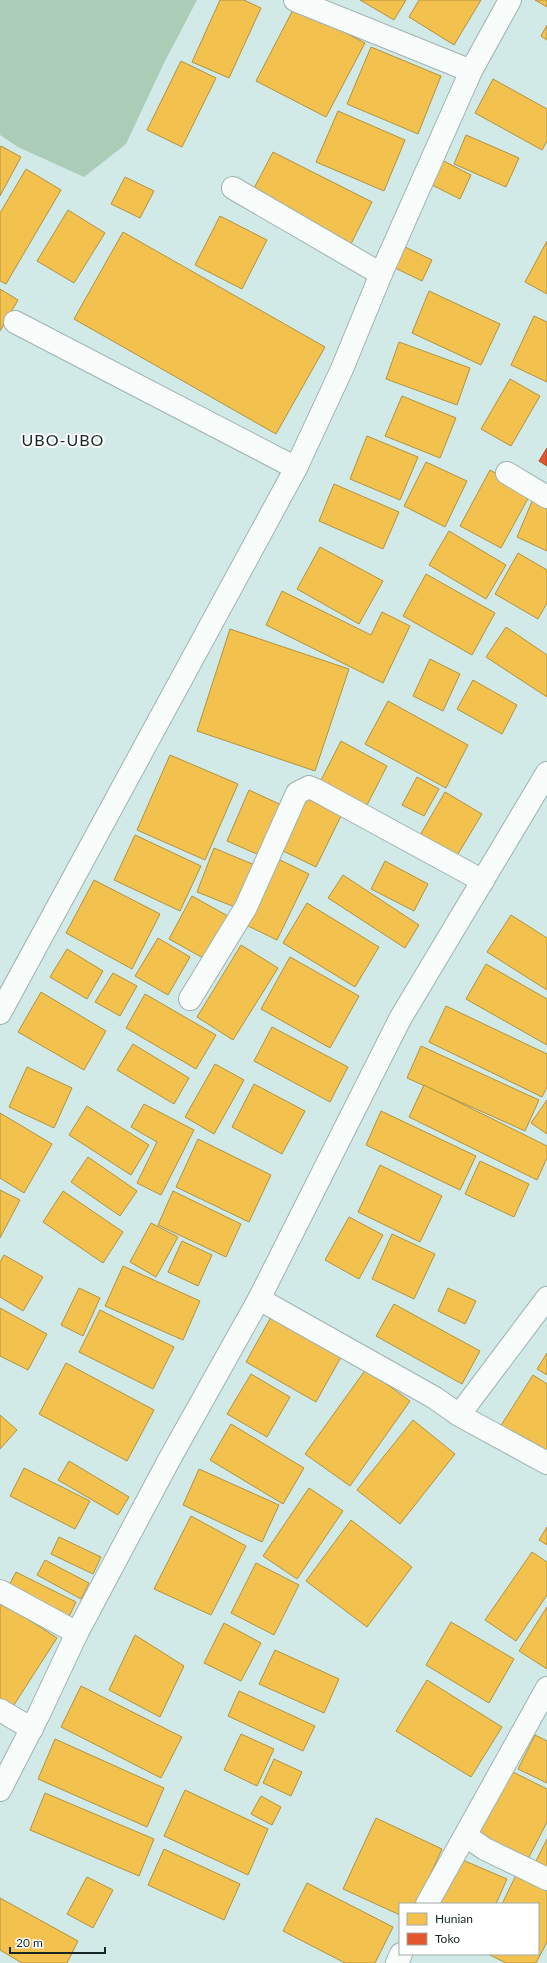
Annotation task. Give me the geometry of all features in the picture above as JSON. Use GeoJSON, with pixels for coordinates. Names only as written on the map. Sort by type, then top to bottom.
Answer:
{"type":"FeatureCollection","features":[{"type":"Feature","properties":{"kind":"street"},"geometry":{"type":"LineString","coordinates":[[295,0],[472,71]]}},
{"type":"Feature","properties":{"kind":"street"},"geometry":{"type":"LineString","coordinates":[[0,1013],[296,468],[342,370],[381,274],[472,71],[510,0]]}},
{"type":"Feature","properties":{"kind":"street"},"geometry":{"type":"LineString","coordinates":[[233,188],[381,274]]}},
{"type":"Feature","properties":{"kind":"street"},"geometry":{"type":"LineString","coordinates":[[15,322],[296,468]]}},
{"type":"Feature","properties":{"kind":"street"},"geometry":{"type":"LineString","coordinates":[[507,473],[547,497]]}},
{"type":"Feature","properties":{"kind":"street"},"geometry":{"type":"LineString","coordinates":[[0,1790],[32,1729],[77,1633],[169,1460],[259,1299],[400,1019],[547,773]]}},
{"type":"Feature","properties":{"kind":"street"},"geometry":{"type":"LineString","coordinates":[[190,999],[246,907],[297,793],[301,790],[309,787],[316,790],[483,880]]}},
{"type":"Feature","properties":{"kind":"street"},"geometry":{"type":"LineString","coordinates":[[459,1415],[547,1298]]}},
{"type":"Feature","properties":{"kind":"street"},"geometry":{"type":"LineString","coordinates":[[259,1299],[435,1398],[459,1415],[547,1463]]}},
{"type":"Feature","properties":{"kind":"street"},"geometry":{"type":"LineString","coordinates":[[0,1591],[77,1633]]}},
{"type":"Feature","properties":{"kind":"street"},"geometry":{"type":"LineString","coordinates":[[428,1903],[547,1688]]}},
{"type":"Feature","properties":{"kind":"street"},"geometry":{"type":"LineString","coordinates":[[0,1710],[32,1729]]}},
{"type":"Feature","properties":{"kind":"street"},"geometry":{"type":"LineString","coordinates":[[466,1836],[485,1849],[547,1879]]}},
{"type":"Feature","properties":{"kind":"green space"},"geometry":{"type":"Polygon","coordinates":[[[0,0],[197,0],[163,65],[126,144],[84,177],[18,147],[0,135],[0,0]]]}},
{"type":"Feature","properties":{"kind":"building: Hunian"},"geometry":{"type":"Polygon","coordinates":[[[220,0],[244,0],[261,8],[229,78],[192,62],[220,0]]]}},
{"type":"Feature","properties":{"kind":"building: Hunian"},"geometry":{"type":"Polygon","coordinates":[[[360,0],[406,0],[394,20],[360,0]]]}},
{"type":"Feature","properties":{"kind":"building: Hunian"},"geometry":{"type":"Polygon","coordinates":[[[419,0],[481,0],[454,45],[409,17],[419,0]]]}},
{"type":"Feature","properties":{"kind":"building: Hunian"},"geometry":{"type":"Polygon","coordinates":[[[535,0],[547,0],[547,7],[535,0]]]}},
{"type":"Feature","properties":{"kind":"building: Hunian"},"geometry":{"type":"Polygon","coordinates":[[[295,6],[365,43],[326,117],[256,81],[295,6]]]}},
{"type":"Feature","properties":{"kind":"building: Hunian"},"geometry":{"type":"Polygon","coordinates":[[[547,25],[547,40],[541,36],[547,25]]]}},
{"type":"Feature","properties":{"kind":"building: Hunian"},"geometry":{"type":"Polygon","coordinates":[[[371,47],[441,76],[418,134],[347,104],[371,47]]]}},
{"type":"Feature","properties":{"kind":"building: Hunian"},"geometry":{"type":"Polygon","coordinates":[[[181,61],[216,78],[182,147],[147,130],[181,61]]]}},
{"type":"Feature","properties":{"kind":"building: Hunian"},"geometry":{"type":"Polygon","coordinates":[[[493,79],[547,109],[547,141],[542,150],[475,113],[493,79]]]}},
{"type":"Feature","properties":{"kind":"building: Hunian"},"geometry":{"type":"Polygon","coordinates":[[[338,111],[405,140],[384,191],[316,162],[338,111]]]}},
{"type":"Feature","properties":{"kind":"building: Hunian"},"geometry":{"type":"Polygon","coordinates":[[[466,135],[519,158],[506,187],[454,164],[466,135]]]}},
{"type":"Feature","properties":{"kind":"building: Hunian"},"geometry":{"type":"Polygon","coordinates":[[[1,146],[21,157],[0,196],[0,148],[1,146]]]}},
{"type":"Feature","properties":{"kind":"building: Hunian"},"geometry":{"type":"Polygon","coordinates":[[[273,152],[372,202],[350,246],[250,196],[273,152]]]}},
{"type":"Feature","properties":{"kind":"building: Hunian"},"geometry":{"type":"Polygon","coordinates":[[[438,158],[471,175],[460,199],[426,182],[438,158]]]}},
{"type":"Feature","properties":{"kind":"building: Hunian"},"geometry":{"type":"Polygon","coordinates":[[[26,169],[61,190],[6,284],[0,281],[0,213],[26,169]]]}},
{"type":"Feature","properties":{"kind":"building: Hunian"},"geometry":{"type":"Polygon","coordinates":[[[125,177],[154,191],[140,218],[111,204],[125,177]]]}},
{"type":"Feature","properties":{"kind":"building: Hunian"},"geometry":{"type":"Polygon","coordinates":[[[68,210],[105,233],[74,283],[37,261],[68,210]]]}},
{"type":"Feature","properties":{"kind":"building: Hunian"},"geometry":{"type":"Polygon","coordinates":[[[220,216],[267,240],[242,289],[195,265],[220,216]]]}},
{"type":"Feature","properties":{"kind":"building: Hunian"},"geometry":{"type":"Polygon","coordinates":[[[123,232],[325,347],[276,434],[74,319],[123,232]]]}},
{"type":"Feature","properties":{"kind":"building: Hunian"},"geometry":{"type":"Polygon","coordinates":[[[547,241],[547,294],[525,282],[547,241]]]}},
{"type":"Feature","properties":{"kind":"building: Hunian"},"geometry":{"type":"Polygon","coordinates":[[[403,246],[432,260],[422,281],[393,267],[403,246]]]}},
{"type":"Feature","properties":{"kind":"building: Hunian"},"geometry":{"type":"Polygon","coordinates":[[[0,289],[18,300],[0,331],[0,289]]]}},
{"type":"Feature","properties":{"kind":"building: Hunian"},"geometry":{"type":"Polygon","coordinates":[[[429,291],[500,324],[481,365],[412,333],[429,291]]]}},
{"type":"Feature","properties":{"kind":"building: Hunian"},"geometry":{"type":"Polygon","coordinates":[[[534,316],[547,322],[547,382],[511,365],[534,316]]]}},
{"type":"Feature","properties":{"kind":"building: Hunian"},"geometry":{"type":"Polygon","coordinates":[[[399,342],[470,368],[457,405],[386,379],[399,342]]]}},
{"type":"Feature","properties":{"kind":"building: Hunian"},"geometry":{"type":"Polygon","coordinates":[[[510,379],[540,396],[511,446],[481,429],[510,379]]]}},
{"type":"Feature","properties":{"kind":"building: Hunian"},"geometry":{"type":"Polygon","coordinates":[[[402,396],[456,418],[440,458],[385,436],[402,396]]]}},
{"type":"Feature","properties":{"kind":"building: Hunian"},"geometry":{"type":"Polygon","coordinates":[[[367,436],[418,457],[400,500],[350,479],[367,436]]]}},
{"type":"Feature","properties":{"kind":"building: Hunian"},"geometry":{"type":"Polygon","coordinates":[[[426,462],[467,481],[445,527],[404,506],[426,462]]]}},
{"type":"Feature","properties":{"kind":"building: Hunian"},"geometry":{"type":"Polygon","coordinates":[[[490,470],[531,493],[501,548],[460,526],[490,470]]]}},
{"type":"Feature","properties":{"kind":"building: Hunian"},"geometry":{"type":"Polygon","coordinates":[[[334,484],[399,512],[383,549],[319,521],[334,484]]]}},
{"type":"Feature","properties":{"kind":"building: Hunian"},"geometry":{"type":"Polygon","coordinates":[[[533,499],[547,505],[547,551],[517,537],[533,499]]]}},
{"type":"Feature","properties":{"kind":"building: Hunian"},"geometry":{"type":"Polygon","coordinates":[[[449,531],[506,565],[486,599],[429,565],[449,531]]]}},
{"type":"Feature","properties":{"kind":"building: Hunian"},"geometry":{"type":"Polygon","coordinates":[[[320,547],[383,581],[359,624],[297,589],[320,547]]]}},
{"type":"Feature","properties":{"kind":"building: Hunian"},"geometry":{"type":"Polygon","coordinates":[[[518,553],[547,570],[547,603],[538,619],[495,594],[518,553]]]}},
{"type":"Feature","properties":{"kind":"building: Hunian"},"geometry":{"type":"Polygon","coordinates":[[[426,574],[495,613],[472,655],[403,616],[426,574]]]}},
{"type":"Feature","properties":{"kind":"building: Hunian"},"geometry":{"type":"Polygon","coordinates":[[[282,591],[371,635],[382,612],[410,626],[383,683],[266,625],[282,591]]]}},
{"type":"Feature","properties":{"kind":"building: Hunian"},"geometry":{"type":"Polygon","coordinates":[[[506,627],[547,655],[547,697],[486,657],[506,627]]]}},
{"type":"Feature","properties":{"kind":"building: Hunian"},"geometry":{"type":"Polygon","coordinates":[[[230,629],[349,669],[315,771],[197,731],[230,629]]]}},
{"type":"Feature","properties":{"kind":"building: Hunian"},"geometry":{"type":"Polygon","coordinates":[[[430,659],[460,674],[443,711],[413,696],[430,659]]]}},
{"type":"Feature","properties":{"kind":"building: Hunian"},"geometry":{"type":"Polygon","coordinates":[[[473,680],[517,705],[502,734],[457,709],[473,680]]]}},
{"type":"Feature","properties":{"kind":"building: Hunian"},"geometry":{"type":"Polygon","coordinates":[[[388,701],[468,745],[446,788],[365,744],[388,701]]]}},
{"type":"Feature","properties":{"kind":"building: Hunian"},"geometry":{"type":"Polygon","coordinates":[[[341,741],[387,766],[365,809],[319,784],[341,741]]]}},
{"type":"Feature","properties":{"kind":"building: Hunian"},"geometry":{"type":"Polygon","coordinates":[[[170,755],[238,784],[205,860],[137,830],[170,755]]]}},
{"type":"Feature","properties":{"kind":"building: Hunian"},"geometry":{"type":"Polygon","coordinates":[[[417,777],[439,789],[424,816],[402,805],[417,777]]]}},
{"type":"Feature","properties":{"kind":"building: Hunian"},"geometry":{"type":"Polygon","coordinates":[[[249,790],[288,808],[266,858],[227,841],[249,790]]]}},
{"type":"Feature","properties":{"kind":"building: Hunian"},"geometry":{"type":"Polygon","coordinates":[[[445,792],[482,814],[455,859],[419,837],[445,792]]]}},
{"type":"Feature","properties":{"kind":"building: Hunian"},"geometry":{"type":"Polygon","coordinates":[[[304,797],[341,816],[316,867],[279,849],[304,797]]]}},
{"type":"Feature","properties":{"kind":"building: Hunian"},"geometry":{"type":"Polygon","coordinates":[[[135,835],[201,866],[180,911],[114,880],[135,835]]]}},
{"type":"Feature","properties":{"kind":"building: Hunian"},"geometry":{"type":"Polygon","coordinates":[[[214,848],[257,866],[240,909],[197,892],[214,848]]]}},
{"type":"Feature","properties":{"kind":"building: Hunian"},"geometry":{"type":"Polygon","coordinates":[[[278,859],[309,874],[277,940],[246,925],[278,859]]]}},
{"type":"Feature","properties":{"kind":"building: Hunian"},"geometry":{"type":"Polygon","coordinates":[[[385,861],[428,884],[414,911],[371,889],[385,861]]]}},
{"type":"Feature","properties":{"kind":"building: Hunian"},"geometry":{"type":"Polygon","coordinates":[[[343,875],[419,925],[405,948],[328,898],[343,875]]]}},
{"type":"Feature","properties":{"kind":"building: Hunian"},"geometry":{"type":"Polygon","coordinates":[[[94,880],[160,914],[132,969],[66,933],[94,880]]]}},
{"type":"Feature","properties":{"kind":"building: Hunian"},"geometry":{"type":"Polygon","coordinates":[[[192,896],[235,920],[212,963],[169,939],[192,896]]]}},
{"type":"Feature","properties":{"kind":"building: Hunian"},"geometry":{"type":"Polygon","coordinates":[[[307,903],[379,947],[355,987],[283,943],[307,903]]]}},
{"type":"Feature","properties":{"kind":"building: Hunian"},"geometry":{"type":"Polygon","coordinates":[[[511,915],[547,938],[547,990],[487,952],[511,915]]]}},
{"type":"Feature","properties":{"kind":"building: Hunian"},"geometry":{"type":"Polygon","coordinates":[[[158,938],[190,957],[168,995],[135,976],[158,938]]]}},
{"type":"Feature","properties":{"kind":"building: Hunian"},"geometry":{"type":"Polygon","coordinates":[[[241,945],[278,968],[233,1040],[197,1017],[241,945]]]}},
{"type":"Feature","properties":{"kind":"building: Hunian"},"geometry":{"type":"Polygon","coordinates":[[[67,949],[103,971],[87,999],[50,977],[67,949]]]}},
{"type":"Feature","properties":{"kind":"building: Hunian"},"geometry":{"type":"Polygon","coordinates":[[[290,957],[359,996],[330,1048],[261,1009],[290,957]]]}},
{"type":"Feature","properties":{"kind":"building: Hunian"},"geometry":{"type":"Polygon","coordinates":[[[486,964],[547,999],[547,1045],[466,999],[486,964]]]}},
{"type":"Feature","properties":{"kind":"building: Hunian"},"geometry":{"type":"Polygon","coordinates":[[[113,973],[137,986],[120,1016],[95,1002],[113,973]]]}},
{"type":"Feature","properties":{"kind":"building: Hunian"},"geometry":{"type":"Polygon","coordinates":[[[41,992],[106,1031],[84,1070],[18,1032],[41,992]]]}},
{"type":"Feature","properties":{"kind":"building: Hunian"},"geometry":{"type":"Polygon","coordinates":[[[145,994],[216,1035],[196,1069],[126,1028],[145,994]]]}},
{"type":"Feature","properties":{"kind":"building: Hunian"},"geometry":{"type":"Polygon","coordinates":[[[446,1006],[547,1054],[547,1087],[542,1097],[429,1042],[446,1006]]]}},
{"type":"Feature","properties":{"kind":"building: Hunian"},"geometry":{"type":"Polygon","coordinates":[[[272,1027],[348,1067],[330,1102],[254,1061],[272,1027]]]}},
{"type":"Feature","properties":{"kind":"building: Hunian"},"geometry":{"type":"Polygon","coordinates":[[[133,1044],[189,1078],[174,1104],[117,1070],[133,1044]]]}},
{"type":"Feature","properties":{"kind":"building: Hunian"},"geometry":{"type":"Polygon","coordinates":[[[421,1046],[539,1100],[525,1131],[407,1078],[421,1046]]]}},
{"type":"Feature","properties":{"kind":"building: Hunian"},"geometry":{"type":"Polygon","coordinates":[[[215,1064],[244,1080],[214,1134],[185,1117],[215,1064]]]}},
{"type":"Feature","properties":{"kind":"building: Hunian"},"geometry":{"type":"Polygon","coordinates":[[[27,1067],[72,1088],[54,1128],[9,1107],[27,1067]]]}},
{"type":"Feature","properties":{"kind":"building: Hunian"},"geometry":{"type":"Polygon","coordinates":[[[254,1084],[305,1111],[282,1154],[232,1127],[254,1084]]]}},
{"type":"Feature","properties":{"kind":"building: Hunian"},"geometry":{"type":"Polygon","coordinates":[[[424,1085],[547,1146],[547,1158],[537,1180],[409,1117],[424,1085]]]}},
{"type":"Feature","properties":{"kind":"building: Hunian"},"geometry":{"type":"Polygon","coordinates":[[[547,1100],[547,1134],[531,1123],[547,1100]]]}},
{"type":"Feature","properties":{"kind":"building: Hunian"},"geometry":{"type":"Polygon","coordinates":[[[144,1104],[194,1130],[161,1195],[137,1183],[157,1142],[131,1127],[144,1104]]]}},
{"type":"Feature","properties":{"kind":"building: Hunian"},"geometry":{"type":"Polygon","coordinates":[[[87,1106],[149,1145],[131,1175],[69,1135],[87,1106]]]}},
{"type":"Feature","properties":{"kind":"building: Hunian"},"geometry":{"type":"Polygon","coordinates":[[[381,1111],[476,1156],[460,1190],[366,1145],[381,1111]]]}},
{"type":"Feature","properties":{"kind":"building: Hunian"},"geometry":{"type":"Polygon","coordinates":[[[0,1113],[52,1144],[24,1193],[0,1178],[0,1113]]]}},
{"type":"Feature","properties":{"kind":"building: Hunian"},"geometry":{"type":"Polygon","coordinates":[[[198,1139],[271,1175],[249,1222],[176,1187],[198,1139]]]}},
{"type":"Feature","properties":{"kind":"building: Hunian"},"geometry":{"type":"Polygon","coordinates":[[[88,1157],[137,1191],[120,1216],[71,1182],[88,1157]]]}},
{"type":"Feature","properties":{"kind":"building: Hunian"},"geometry":{"type":"Polygon","coordinates":[[[480,1161],[529,1184],[514,1217],[465,1194],[480,1161]]]}},
{"type":"Feature","properties":{"kind":"building: Hunian"},"geometry":{"type":"Polygon","coordinates":[[[380,1165],[442,1196],[420,1242],[358,1212],[380,1165]]]}},
{"type":"Feature","properties":{"kind":"building: Hunian"},"geometry":{"type":"Polygon","coordinates":[[[0,1190],[20,1200],[0,1238],[0,1190]]]}},
{"type":"Feature","properties":{"kind":"building: Hunian"},"geometry":{"type":"Polygon","coordinates":[[[63,1191],[123,1232],[103,1263],[43,1222],[63,1191]]]}},
{"type":"Feature","properties":{"kind":"building: Hunian"},"geometry":{"type":"Polygon","coordinates":[[[173,1191],[241,1224],[226,1257],[158,1225],[173,1191]]]}},
{"type":"Feature","properties":{"kind":"building: Hunian"},"geometry":{"type":"Polygon","coordinates":[[[349,1217],[383,1235],[359,1279],[325,1260],[349,1217]]]}},
{"type":"Feature","properties":{"kind":"building: Hunian"},"geometry":{"type":"Polygon","coordinates":[[[151,1223],[178,1237],[156,1277],[130,1262],[151,1223]]]}},
{"type":"Feature","properties":{"kind":"building: Hunian"},"geometry":{"type":"Polygon","coordinates":[[[392,1234],[435,1254],[414,1299],[372,1279],[392,1234]]]}},
{"type":"Feature","properties":{"kind":"building: Hunian"},"geometry":{"type":"Polygon","coordinates":[[[182,1241],[212,1255],[198,1286],[168,1272],[182,1241]]]}},
{"type":"Feature","properties":{"kind":"building: Hunian"},"geometry":{"type":"Polygon","coordinates":[[[4,1255],[43,1277],[23,1311],[0,1297],[0,1262],[4,1255]]]}},
{"type":"Feature","properties":{"kind":"building: Hunian"},"geometry":{"type":"Polygon","coordinates":[[[123,1266],[200,1301],[183,1340],[105,1306],[123,1266]]]}},
{"type":"Feature","properties":{"kind":"building: Hunian"},"geometry":{"type":"Polygon","coordinates":[[[79,1288],[100,1298],[83,1336],[61,1325],[79,1288]]]}},
{"type":"Feature","properties":{"kind":"building: Hunian"},"geometry":{"type":"Polygon","coordinates":[[[448,1288],[476,1301],[465,1324],[438,1311],[448,1288]]]}},
{"type":"Feature","properties":{"kind":"building: Hunian"},"geometry":{"type":"Polygon","coordinates":[[[394,1304],[480,1351],[462,1384],[376,1336],[394,1304]]]}},
{"type":"Feature","properties":{"kind":"building: Hunian"},"geometry":{"type":"Polygon","coordinates":[[[0,1308],[47,1334],[28,1370],[0,1356],[0,1308]]]}},
{"type":"Feature","properties":{"kind":"building: Hunian"},"geometry":{"type":"Polygon","coordinates":[[[100,1310],[174,1347],[153,1389],[79,1352],[100,1310]]]}},
{"type":"Feature","properties":{"kind":"building: Hunian"},"geometry":{"type":"Polygon","coordinates":[[[271,1317],[341,1357],[316,1402],[246,1362],[271,1317]]]}},
{"type":"Feature","properties":{"kind":"building: Hunian"},"geometry":{"type":"Polygon","coordinates":[[[547,1353],[547,1375],[537,1369],[547,1353]]]}},
{"type":"Feature","properties":{"kind":"building: Hunian"},"geometry":{"type":"Polygon","coordinates":[[[66,1363],[154,1410],[127,1461],[39,1414],[66,1363]]]}},
{"type":"Feature","properties":{"kind":"building: Hunian"},"geometry":{"type":"Polygon","coordinates":[[[366,1369],[410,1401],[350,1486],[305,1454],[366,1369]]]}},
{"type":"Feature","properties":{"kind":"building: Hunian"},"geometry":{"type":"Polygon","coordinates":[[[251,1374],[290,1397],[267,1437],[227,1414],[251,1374]]]}},
{"type":"Feature","properties":{"kind":"building: Hunian"},"geometry":{"type":"Polygon","coordinates":[[[533,1375],[547,1384],[547,1458],[500,1427],[533,1375]]]}},
{"type":"Feature","properties":{"kind":"building: Hunian"},"geometry":{"type":"Polygon","coordinates":[[[0,1415],[17,1430],[0,1449],[0,1415]]]}},
{"type":"Feature","properties":{"kind":"building: Hunian"},"geometry":{"type":"Polygon","coordinates":[[[413,1420],[455,1454],[400,1524],[357,1490],[413,1420]]]}},
{"type":"Feature","properties":{"kind":"building: Hunian"},"geometry":{"type":"Polygon","coordinates":[[[231,1424],[304,1468],[283,1504],[210,1460],[231,1424]]]}},
{"type":"Feature","properties":{"kind":"building: Hunian"},"geometry":{"type":"Polygon","coordinates":[[[69,1461],[129,1497],[118,1515],[58,1480],[69,1461]]]}},
{"type":"Feature","properties":{"kind":"building: Hunian"},"geometry":{"type":"Polygon","coordinates":[[[24,1468],[90,1501],[75,1529],[10,1496],[24,1468]]]}},
{"type":"Feature","properties":{"kind":"building: Hunian"},"geometry":{"type":"Polygon","coordinates":[[[199,1469],[279,1505],[262,1542],[183,1505],[199,1469]]]}},
{"type":"Feature","properties":{"kind":"building: Hunian"},"geometry":{"type":"Polygon","coordinates":[[[309,1488],[343,1511],[297,1579],[263,1556],[309,1488]]]}},
{"type":"Feature","properties":{"kind":"building: Hunian"},"geometry":{"type":"Polygon","coordinates":[[[191,1516],[246,1546],[211,1615],[154,1589],[191,1516]]]}},
{"type":"Feature","properties":{"kind":"building: Hunian"},"geometry":{"type":"Polygon","coordinates":[[[351,1520],[412,1567],[367,1627],[306,1581],[351,1520]]]}},
{"type":"Feature","properties":{"kind":"building: Hunian"},"geometry":{"type":"Polygon","coordinates":[[[547,1527],[547,1545],[539,1540],[547,1527]]]}},
{"type":"Feature","properties":{"kind":"building: Hunian"},"geometry":{"type":"Polygon","coordinates":[[[59,1537],[101,1557],[93,1574],[51,1554],[59,1537]]]}},
{"type":"Feature","properties":{"kind":"building: Hunian"},"geometry":{"type":"Polygon","coordinates":[[[532,1552],[547,1562],[547,1595],[516,1641],[485,1620],[532,1552]]]}},
{"type":"Feature","properties":{"kind":"building: Hunian"},"geometry":{"type":"Polygon","coordinates":[[[45,1560],[89,1583],[81,1599],[37,1575],[45,1560]]]}},
{"type":"Feature","properties":{"kind":"building: Hunian"},"geometry":{"type":"Polygon","coordinates":[[[256,1563],[299,1585],[274,1635],[231,1613],[256,1563]]]}},
{"type":"Feature","properties":{"kind":"building: Hunian"},"geometry":{"type":"Polygon","coordinates":[[[16,1572],[76,1602],[66,1623],[5,1593],[16,1572]]]}},
{"type":"Feature","properties":{"kind":"building: Hunian"},"geometry":{"type":"Polygon","coordinates":[[[0,1601],[57,1638],[12,1708],[0,1700],[0,1601]]]}},
{"type":"Feature","properties":{"kind":"building: Hunian"},"geometry":{"type":"Polygon","coordinates":[[[547,1607],[547,1669],[519,1651],[547,1607]]]}},
{"type":"Feature","properties":{"kind":"building: Hunian"},"geometry":{"type":"Polygon","coordinates":[[[451,1622],[514,1659],[489,1703],[426,1665],[451,1622]]]}},
{"type":"Feature","properties":{"kind":"building: Hunian"},"geometry":{"type":"Polygon","coordinates":[[[224,1623],[261,1643],[241,1681],[204,1663],[224,1623]]]}},
{"type":"Feature","properties":{"kind":"building: Hunian"},"geometry":{"type":"Polygon","coordinates":[[[135,1635],[184,1666],[160,1717],[109,1690],[135,1635]]]}},
{"type":"Feature","properties":{"kind":"building: Hunian"},"geometry":{"type":"Polygon","coordinates":[[[275,1650],[339,1679],[324,1713],[259,1684],[275,1650]]]}},
{"type":"Feature","properties":{"kind":"building: Hunian"},"geometry":{"type":"Polygon","coordinates":[[[427,1680],[502,1727],[471,1777],[396,1731],[427,1680]]]}},
{"type":"Feature","properties":{"kind":"building: Hunian"},"geometry":{"type":"Polygon","coordinates":[[[81,1686],[182,1737],[161,1778],[61,1727],[81,1686]]]}},
{"type":"Feature","properties":{"kind":"building: Hunian"},"geometry":{"type":"Polygon","coordinates":[[[239,1691],[315,1726],[303,1751],[228,1716],[239,1691]]]}},
{"type":"Feature","properties":{"kind":"building: Hunian"},"geometry":{"type":"Polygon","coordinates":[[[241,1734],[274,1749],[257,1786],[224,1770],[241,1734]]]}},
{"type":"Feature","properties":{"kind":"building: Hunian"},"geometry":{"type":"Polygon","coordinates":[[[535,1735],[547,1741],[547,1783],[518,1769],[535,1735]]]}},
{"type":"Feature","properties":{"kind":"building: Hunian"},"geometry":{"type":"Polygon","coordinates":[[[55,1739],[164,1788],[147,1827],[38,1779],[55,1739]]]}},
{"type":"Feature","properties":{"kind":"building: Hunian"},"geometry":{"type":"Polygon","coordinates":[[[274,1759],[302,1772],[291,1796],[263,1783],[274,1759]]]}},
{"type":"Feature","properties":{"kind":"building: Hunian"},"geometry":{"type":"Polygon","coordinates":[[[511,1771],[547,1789],[547,1822],[525,1865],[475,1839],[511,1771]]]}},
{"type":"Feature","properties":{"kind":"building: Hunian"},"geometry":{"type":"Polygon","coordinates":[[[185,1790],[268,1829],[248,1875],[164,1836],[185,1790]]]}},
{"type":"Feature","properties":{"kind":"building: Hunian"},"geometry":{"type":"Polygon","coordinates":[[[45,1793],[154,1839],[139,1876],[30,1830],[45,1793]]]}},
{"type":"Feature","properties":{"kind":"building: Hunian"},"geometry":{"type":"Polygon","coordinates":[[[261,1796],[281,1807],[272,1825],[251,1814],[261,1796]]]}},
{"type":"Feature","properties":{"kind":"building: Hunian"},"geometry":{"type":"Polygon","coordinates":[[[376,1818],[442,1849],[417,1903],[399,1903],[399,1915],[343,1889],[376,1818]]]}},
{"type":"Feature","properties":{"kind":"building: Hunian"},"geometry":{"type":"Polygon","coordinates":[[[547,1839],[547,1876],[532,1869],[547,1839]]]}},
{"type":"Feature","properties":{"kind":"building: Hunian"},"geometry":{"type":"Polygon","coordinates":[[[164,1849],[240,1884],[224,1920],[148,1885],[164,1849]]]}},
{"type":"Feature","properties":{"kind":"building: Hunian"},"geometry":{"type":"Polygon","coordinates":[[[458,1858],[507,1879],[496,1903],[439,1903],[458,1858]]]}},
{"type":"Feature","properties":{"kind":"building: Hunian"},"geometry":{"type":"Polygon","coordinates":[[[516,1875],[547,1890],[547,1942],[536,1963],[506,1963],[490,1955],[539,1955],[539,1903],[502,1903],[516,1875]]]}},
{"type":"Feature","properties":{"kind":"building: Hunian"},"geometry":{"type":"Polygon","coordinates":[[[87,1877],[113,1890],[93,1928],[67,1914],[87,1877]]]}},
{"type":"Feature","properties":{"kind":"building: Hunian"},"geometry":{"type":"Polygon","coordinates":[[[307,1883],[393,1927],[375,1963],[345,1963],[283,1931],[307,1883]]]}},
{"type":"Feature","properties":{"kind":"building: Hunian"},"geometry":{"type":"Polygon","coordinates":[[[0,1898],[78,1941],[67,1963],[22,1963],[0,1950],[0,1898]]]}},
{"type":"Feature","properties":{"kind":"building: Toko"},"geometry":{"type":"Polygon","coordinates":[[[547,448],[547,466],[539,461],[547,448]]]}},
{"type":"Feature","properties":{"kind":"district","name":"UBO-UBO"},"geometry":{"type":"Point","coordinates":[63,439]}}]}
